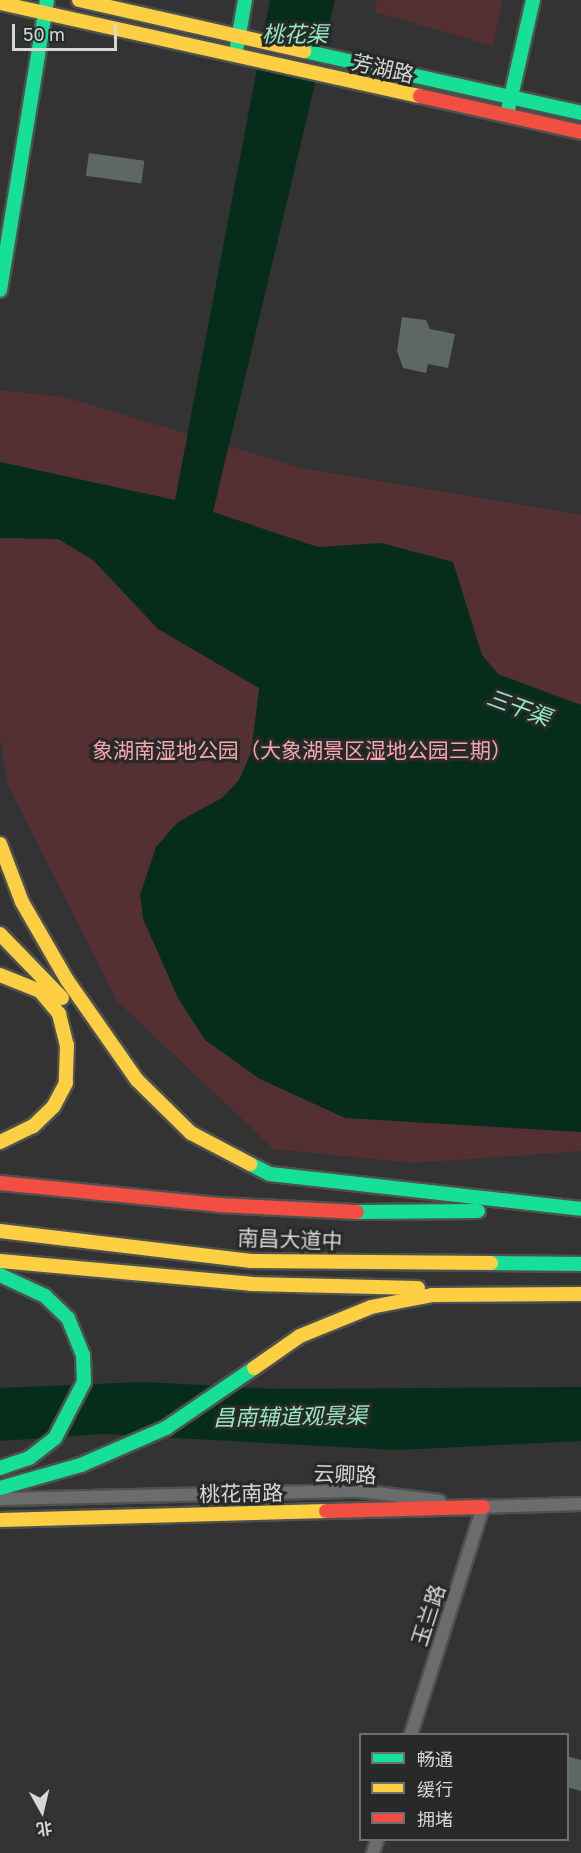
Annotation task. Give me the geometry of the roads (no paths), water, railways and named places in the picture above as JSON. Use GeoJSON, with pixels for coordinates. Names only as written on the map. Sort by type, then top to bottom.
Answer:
{"type":"FeatureCollection","features":[{"type":"Feature","properties":{"kind":"main road","name":"芳湖路"},"geometry":{"type":"LineString","coordinates":[[79,0],[342,58],[509,101],[581,113]]}},
{"type":"Feature","properties":{"kind":"main road"},"geometry":{"type":"LineString","coordinates":[[236,55],[245,0]]}},
{"type":"Feature","properties":{"kind":"main road"},"geometry":{"type":"LineString","coordinates":[[507,119],[509,101],[533,0]]}},
{"type":"Feature","properties":{"kind":"main road","name":"芳湖路"},"geometry":{"type":"LineString","coordinates":[[0,3],[46,5],[236,55],[507,119],[581,132]]}},
{"type":"Feature","properties":{"kind":"main road"},"geometry":{"type":"LineString","coordinates":[[0,290],[46,5]]}},
{"type":"Feature","properties":{"kind":"main road"},"geometry":{"type":"LineString","coordinates":[[0,844],[22,902],[137,1080]]}},
{"type":"Feature","properties":{"kind":"main road"},"geometry":{"type":"LineString","coordinates":[[0,934],[38,968],[137,1080],[191,1133],[270,1174],[581,1209]]}},
{"type":"Feature","properties":{"kind":"main road"},"geometry":{"type":"LineString","coordinates":[[0,975],[40,991],[59,1014],[67,1045],[66,1083],[53,1107],[33,1126],[0,1142]]}},
{"type":"Feature","properties":{"kind":"main road","name":"南昌大道中"},"geometry":{"type":"LineString","coordinates":[[0,1183],[338,1212],[581,1209]]}},
{"type":"Feature","properties":{"kind":"main road","name":"南昌大道中"},"geometry":{"type":"LineString","coordinates":[[0,1231],[251,1261],[581,1264]]}},
{"type":"Feature","properties":{"kind":"main road"},"geometry":{"type":"LineString","coordinates":[[0,1261],[251,1284],[581,1293]]}},
{"type":"Feature","properties":{"kind":"main road"},"geometry":{"type":"LineString","coordinates":[[0,1275],[45,1296],[68,1318],[83,1355],[84,1382],[74,1411],[55,1438],[29,1458],[0,1468]]}},
{"type":"Feature","properties":{"kind":"main road"},"geometry":{"type":"LineString","coordinates":[[0,1488],[81,1466],[166,1428],[300,1336],[371,1306],[432,1295],[581,1293]]}},
{"type":"Feature","properties":{"kind":"main road","name":"桃花南路"},"geometry":{"type":"LineString","coordinates":[[0,1520],[483,1507]]}},
{"type":"Feature","properties":{"kind":"street","name":"云卿路"},"geometry":{"type":"LineString","coordinates":[[0,1499],[360,1491],[483,1507],[581,1504]]}},
{"type":"Feature","properties":{"kind":"street","name":"玉兰路"},"geometry":{"type":"LineString","coordinates":[[411,1733],[483,1507]]}},
{"type":"Feature","properties":{"kind":"water","name":"象湖南湿地公园（大象湖景区湿地公园三期）"},"geometry":{"type":"Polygon","coordinates":[[[270,0],[335,0],[213,512],[318,547],[381,543],[453,562],[482,655],[498,674],[581,705],[581,1132],[345,1118],[260,1079],[205,1040],[178,998],[143,919],[140,895],[156,847],[178,822],[222,798],[239,780],[251,753],[259,688],[158,629],[93,560],[58,539],[0,538],[0,462],[175,500],[270,0]]]}},
{"type":"Feature","properties":{"kind":"water","name":"昌南辅道观景渠"},"geometry":{"type":"Polygon","coordinates":[[[144,1382],[273,1389],[581,1387],[581,1441],[397,1450],[103,1434],[0,1441],[0,1388],[144,1382]]]}},
{"type":"Feature","properties":{"kind":"water label","name":"桃花渠"},"geometry":{"type":"Point","coordinates":[295,34]}},
{"type":"Feature","properties":{"kind":"water label","name":"三干渠"},"geometry":{"type":"Point","coordinates":[519,707]}}]}
